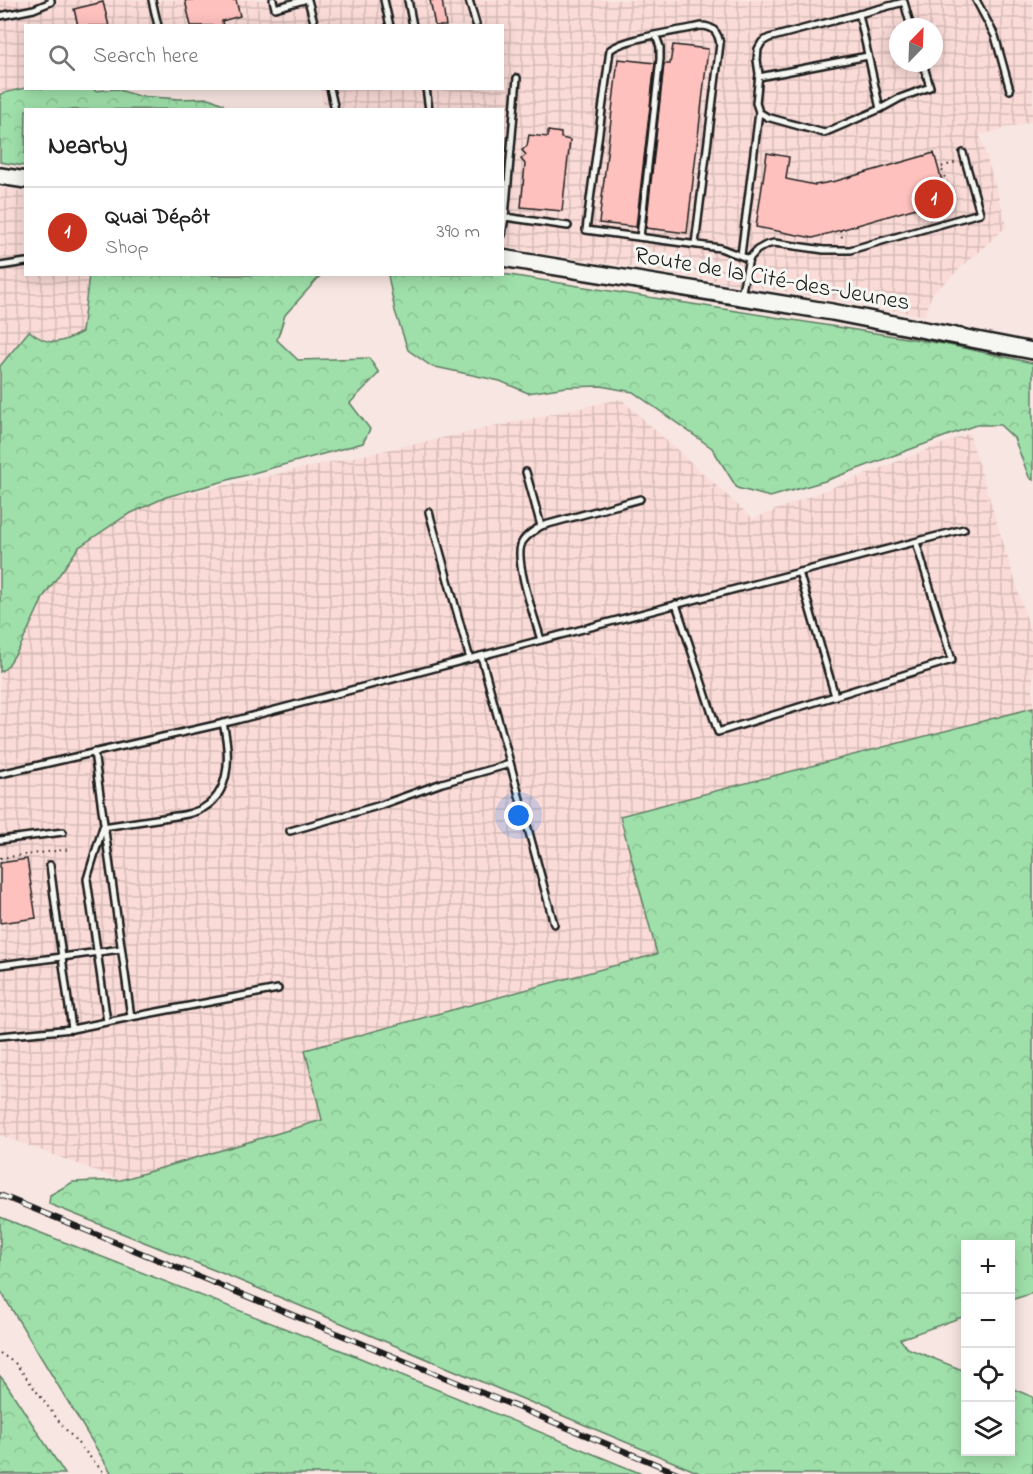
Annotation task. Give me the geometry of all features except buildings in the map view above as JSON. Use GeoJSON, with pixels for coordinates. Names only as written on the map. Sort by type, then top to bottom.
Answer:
{"type":"FeatureCollection","features":[{"type":"Feature","properties":{"kind":"main road"},"geometry":{"type":"LineString","coordinates":[[0,176],[24,180]]}},
{"type":"Feature","properties":{"kind":"main road","name":"Route de la Cité-des-Jeunes"},"geometry":{"type":"LineString","coordinates":[[504,258],[741,296],[1033,351]]}},
{"type":"Feature","properties":{"kind":"lane"},"geometry":{"type":"LineString","coordinates":[[0,16],[34,9],[51,0]]}},
{"type":"Feature","properties":{"kind":"lane"},"geometry":{"type":"LineString","coordinates":[[152,0],[158,24]]}},
{"type":"Feature","properties":{"kind":"lane"},"geometry":{"type":"LineString","coordinates":[[273,0],[275,8],[306,0],[314,24]]}},
{"type":"Feature","properties":{"kind":"lane"},"geometry":{"type":"LineString","coordinates":[[384,0],[390,24]]}},
{"type":"Feature","properties":{"kind":"lane"},"geometry":{"type":"LineString","coordinates":[[408,0],[413,24]]}},
{"type":"Feature","properties":{"kind":"lane"},"geometry":{"type":"LineString","coordinates":[[469,0],[476,24]]}},
{"type":"Feature","properties":{"kind":"lane"},"geometry":{"type":"LineString","coordinates":[[976,0],[995,36],[1010,90]]}},
{"type":"Feature","properties":{"kind":"lane"},"geometry":{"type":"LineString","coordinates":[[741,255],[759,112],[756,103],[759,77],[757,60],[758,49],[762,42],[769,38],[904,3],[908,18]]}},
{"type":"Feature","properties":{"kind":"lane"},"geometry":{"type":"LineString","coordinates":[[859,14],[880,109]]}},
{"type":"Feature","properties":{"kind":"lane"},"geometry":{"type":"LineString","coordinates":[[695,244],[720,44],[718,35],[708,26],[614,46],[610,50],[586,230],[720,248],[749,259]]}},
{"type":"Feature","properties":{"kind":"lane"},"geometry":{"type":"LineString","coordinates":[[640,237],[660,59],[660,47],[656,36]]}},
{"type":"Feature","properties":{"kind":"lane"},"geometry":{"type":"LineString","coordinates":[[759,77],[868,56]]}},
{"type":"Feature","properties":{"kind":"lane"},"geometry":{"type":"LineString","coordinates":[[759,112],[767,117],[824,133],[900,98],[930,87],[925,72]]}},
{"type":"Feature","properties":{"kind":"lane"},"geometry":{"type":"LineString","coordinates":[[504,223],[517,78]]}},
{"type":"Feature","properties":{"kind":"lane"},"geometry":{"type":"LineString","coordinates":[[330,90],[335,108]]}},
{"type":"Feature","properties":{"kind":"lane"},"geometry":{"type":"LineString","coordinates":[[426,90],[429,108]]}},
{"type":"Feature","properties":{"kind":"lane"},"geometry":{"type":"LineString","coordinates":[[741,296],[749,259],[757,250],[766,245],[774,243],[824,250],[857,248],[980,213],[963,153]]}},
{"type":"Feature","properties":{"kind":"lane"},"geometry":{"type":"LineString","coordinates":[[505,217],[568,226]]}},
{"type":"Feature","properties":{"kind":"lane"},"geometry":{"type":"LineString","coordinates":[[0,266],[24,262]]}},
{"type":"Feature","properties":{"kind":"lane"},"geometry":{"type":"LineString","coordinates":[[526,472],[541,526]]}},
{"type":"Feature","properties":{"kind":"lane"},"geometry":{"type":"LineString","coordinates":[[541,640],[519,558],[522,543],[541,526],[640,499]]}},
{"type":"Feature","properties":{"kind":"lane"},"geometry":{"type":"LineString","coordinates":[[429,512],[470,659]]}},
{"type":"Feature","properties":{"kind":"lane"},"geometry":{"type":"LineString","coordinates":[[0,774],[223,723],[964,529]]}},
{"type":"Feature","properties":{"kind":"lane"},"geometry":{"type":"LineString","coordinates":[[676,604],[718,732],[952,660],[916,542]]}},
{"type":"Feature","properties":{"kind":"lane"},"geometry":{"type":"LineString","coordinates":[[799,572],[835,696]]}},
{"type":"Feature","properties":{"kind":"lane"},"geometry":{"type":"LineString","coordinates":[[481,656],[554,924]]}},
{"type":"Feature","properties":{"kind":"lane"},"geometry":{"type":"LineString","coordinates":[[103,827],[192,813],[207,806],[219,795],[226,777],[228,742],[223,723]]}},
{"type":"Feature","properties":{"kind":"lane"},"geometry":{"type":"LineString","coordinates":[[94,752],[131,1017]]}},
{"type":"Feature","properties":{"kind":"lane"},"geometry":{"type":"LineString","coordinates":[[290,831],[510,764]]}},
{"type":"Feature","properties":{"kind":"lane"},"geometry":{"type":"LineString","coordinates":[[103,827],[87,879],[107,1022]]}},
{"type":"Feature","properties":{"kind":"lane"},"geometry":{"type":"LineString","coordinates":[[0,840],[63,832]]}},
{"type":"Feature","properties":{"kind":"lane"},"geometry":{"type":"LineString","coordinates":[[50,865],[72,1029]]}},
{"type":"Feature","properties":{"kind":"lane"},"geometry":{"type":"LineString","coordinates":[[0,965],[121,949]]}},
{"type":"Feature","properties":{"kind":"lane"},"geometry":{"type":"LineString","coordinates":[[0,1036],[72,1029],[278,989]]}},
{"type":"Feature","properties":{"kind":"path"},"geometry":{"type":"LineString","coordinates":[[931,208],[953,201],[940,167],[946,165]]}},
{"type":"Feature","properties":{"kind":"path"},"geometry":{"type":"LineString","coordinates":[[840,230],[844,245]]}},
{"type":"Feature","properties":{"kind":"path"},"geometry":{"type":"LineString","coordinates":[[0,858],[71,849]]}},
{"type":"Feature","properties":{"kind":"path"},"geometry":{"type":"LineString","coordinates":[[0,1353],[16,1364],[61,1424],[105,1474]]}},
{"type":"Feature","properties":{"kind":"shaded area"},"geometry":{"type":"Polygon","coordinates":[[[0,0],[1033,0],[1033,121],[980,135],[1007,226],[932,294],[924,316],[504,247],[504,108],[324,108],[320,90],[504,90],[504,24],[24,24],[24,88],[0,94],[0,0]]]}},
{"type":"Feature","properties":{"kind":"shaded area"},"geometry":{"type":"Polygon","coordinates":[[[0,188],[24,192],[24,276],[89,276],[82,332],[66,340],[51,343],[39,339],[28,331],[0,366],[0,188]]]}},
{"type":"Feature","properties":{"kind":"shaded area"},"geometry":{"type":"Polygon","coordinates":[[[621,399],[753,519],[969,433],[1033,639],[1033,708],[620,816],[658,954],[305,1050],[322,1119],[121,1180],[0,1135],[0,672],[7,667],[20,647],[44,596],[79,547],[127,515],[166,498],[621,399]]]}},
{"type":"Feature","properties":{"kind":"green space"},"geometry":{"type":"Polygon","coordinates":[[[24,88],[119,90],[138,96],[180,99],[209,98],[223,104],[223,108],[24,108],[24,166],[0,162],[0,94],[24,88]]]}},
{"type":"Feature","properties":{"kind":"green space"},"geometry":{"type":"Polygon","coordinates":[[[504,274],[944,344],[1033,363],[1033,480],[1029,477],[1014,438],[1000,425],[976,425],[825,481],[770,497],[737,488],[712,448],[633,392],[601,386],[566,387],[528,393],[500,381],[431,366],[408,350],[395,311],[388,276],[504,276],[504,274]]]}},
{"type":"Feature","properties":{"kind":"green space"},"geometry":{"type":"Polygon","coordinates":[[[89,276],[320,276],[285,315],[277,340],[298,360],[369,358],[379,373],[350,403],[370,429],[363,443],[166,497],[127,515],[79,547],[44,596],[20,647],[7,667],[0,672],[0,366],[29,331],[49,342],[61,341],[82,332],[89,276]]]}},
{"type":"Feature","properties":{"kind":"green space"},"geometry":{"type":"Polygon","coordinates":[[[1033,708],[1033,1293],[1015,1299],[1015,1240],[961,1240],[961,1317],[900,1339],[907,1348],[961,1369],[961,1456],[1015,1456],[1015,1390],[1033,1397],[1033,1474],[702,1474],[224,1274],[49,1204],[50,1195],[73,1182],[121,1180],[322,1120],[305,1050],[657,954],[620,816],[1033,708]]]}},
{"type":"Feature","properties":{"kind":"green space"},"geometry":{"type":"Polygon","coordinates":[[[0,1217],[348,1353],[642,1474],[112,1474],[0,1290],[0,1217]]]}},
{"type":"Feature","properties":{"kind":"green space"},"geometry":{"type":"Polygon","coordinates":[[[0,1376],[5,1382],[65,1474],[0,1474],[0,1376]]]}},
{"type":"Feature","properties":{"kind":"railway"},"geometry":{"type":"LineString","coordinates":[[0,1195],[680,1474]]}},
{"type":"Feature","properties":{"kind":"place","name":"Quai Dépôt"},"geometry":{"type":"Point","coordinates":[934,199]}}]}
